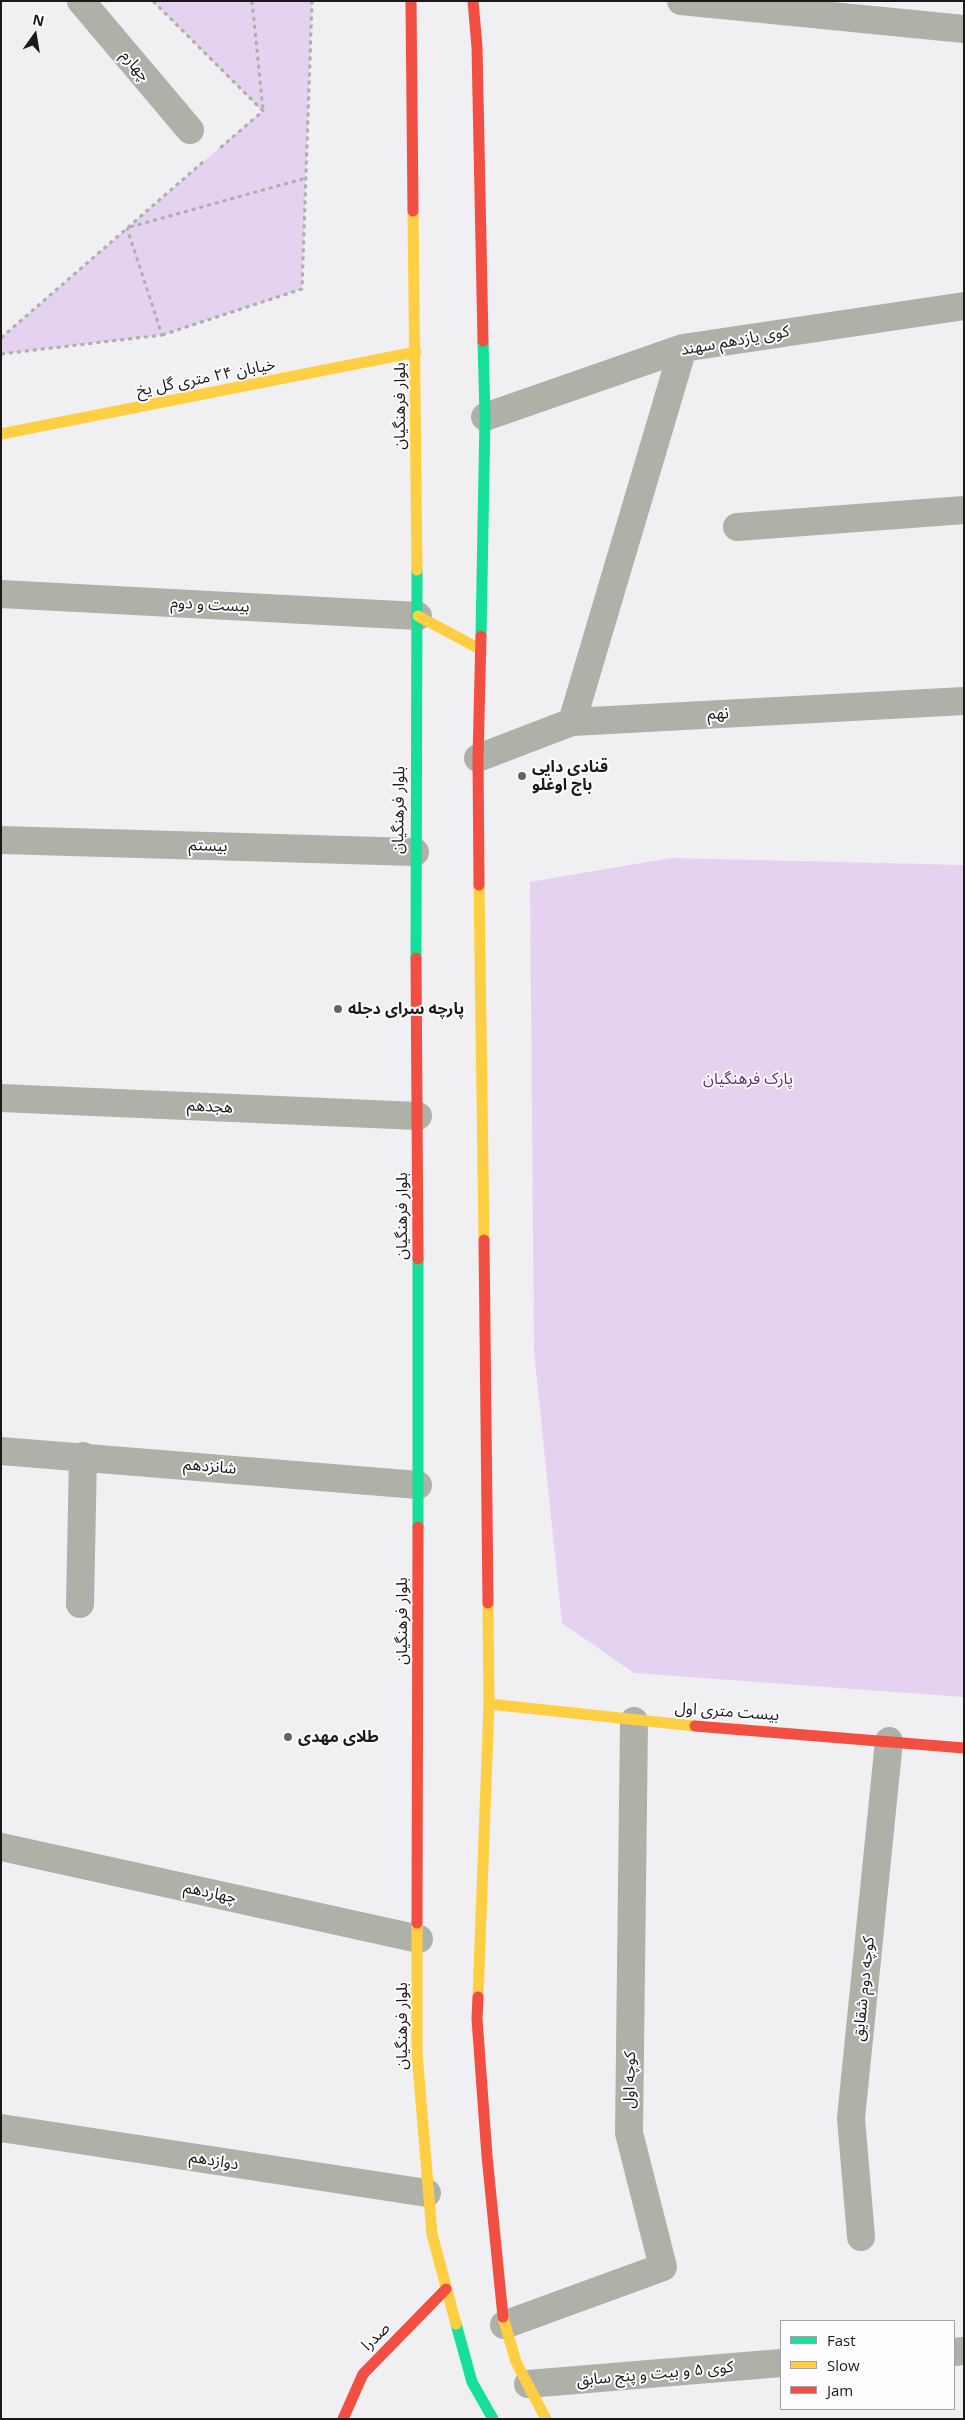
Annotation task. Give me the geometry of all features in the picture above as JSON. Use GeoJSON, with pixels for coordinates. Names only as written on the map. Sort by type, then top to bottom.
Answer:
{"type":"FeatureCollection","features":[{"type":"Feature","properties":{"kind":"main road","name":"بلوار فرهنگیان"},"geometry":{"type":"LineString","coordinates":[[411,1],[418,616],[415,852],[418,1116],[418,2053],[427,2193],[432,2234],[472,2382],[493,2419]]}},
{"type":"Feature","properties":{"kind":"main road"},"geometry":{"type":"LineString","coordinates":[[473,1],[477,47],[484,417],[478,648],[478,758],[488,1704],[482,1931],[476,2019],[487,2156],[504,2325],[516,2362],[546,2419]]}},
{"type":"Feature","properties":{"kind":"main road","name":"خیابان ۲۴ متری گل یخ"},"geometry":{"type":"LineString","coordinates":[[1,434],[416,352]]}},
{"type":"Feature","properties":{"kind":"main road"},"geometry":{"type":"LineString","coordinates":[[418,616],[478,648]]}},
{"type":"Feature","properties":{"kind":"main road","name":"بیست متری اول"},"geometry":{"type":"LineString","coordinates":[[488,1704],[634,1721],[964,1748]]}},
{"type":"Feature","properties":{"kind":"main road","name":"صدرا"},"geometry":{"type":"LineString","coordinates":[[343,2419],[362,2374],[446,2289]]}},
{"type":"Feature","properties":{"kind":"street","name":"چهارم"},"geometry":{"type":"LineString","coordinates":[[81,1],[190,130]]}},
{"type":"Feature","properties":{"kind":"street"},"geometry":{"type":"LineString","coordinates":[[681,1],[964,29]]}},
{"type":"Feature","properties":{"kind":"street","name":"کوی یازدهم سهند"},"geometry":{"type":"LineString","coordinates":[[484,417],[683,348],[964,306]]}},
{"type":"Feature","properties":{"kind":"street"},"geometry":{"type":"LineString","coordinates":[[572,722],[683,348]]}},
{"type":"Feature","properties":{"kind":"street"},"geometry":{"type":"LineString","coordinates":[[737,527],[964,510]]}},
{"type":"Feature","properties":{"kind":"street","name":"بیست و دوم"},"geometry":{"type":"LineString","coordinates":[[1,594],[418,616]]}},
{"type":"Feature","properties":{"kind":"street","name":"نهم"},"geometry":{"type":"LineString","coordinates":[[478,758],[572,722],[964,701]]}},
{"type":"Feature","properties":{"kind":"street","name":"بیستم"},"geometry":{"type":"LineString","coordinates":[[1,840],[415,852]]}},
{"type":"Feature","properties":{"kind":"street","name":"هجدهم"},"geometry":{"type":"LineString","coordinates":[[1,1098],[418,1116]]}},
{"type":"Feature","properties":{"kind":"street","name":"شانزدهم"},"geometry":{"type":"LineString","coordinates":[[1,1451],[83,1456],[418,1485]]}},
{"type":"Feature","properties":{"kind":"street"},"geometry":{"type":"LineString","coordinates":[[80,1604],[83,1456]]}},
{"type":"Feature","properties":{"kind":"street","name":"کوچه اول"},"geometry":{"type":"LineString","coordinates":[[504,2325],[663,2267],[629,2133],[634,1721]]}},
{"type":"Feature","properties":{"kind":"street","name":"کوچه دوم شقایق"},"geometry":{"type":"LineString","coordinates":[[862,2238],[851,2118],[889,1741]]}},
{"type":"Feature","properties":{"kind":"street","name":"چهاردهم"},"geometry":{"type":"LineString","coordinates":[[1,1847],[419,1939]]}},
{"type":"Feature","properties":{"kind":"street","name":"دوازدهم"},"geometry":{"type":"LineString","coordinates":[[1,2128],[427,2193]]}},
{"type":"Feature","properties":{"kind":"street","name":"کوی ۵ و بیت و پنج سابق"},"geometry":{"type":"LineString","coordinates":[[528,2384],[780,2363]]}},
{"type":"Feature","properties":{"kind":"path"},"geometry":{"type":"LineString","coordinates":[[252,1],[263,111]]}},
{"type":"Feature","properties":{"kind":"path"},"geometry":{"type":"LineString","coordinates":[[1,354],[162,335],[302,289],[312,1]]}},
{"type":"Feature","properties":{"kind":"path"},"geometry":{"type":"LineString","coordinates":[[1,338],[127,228],[306,178]]}},
{"type":"Feature","properties":{"kind":"path"},"geometry":{"type":"LineString","coordinates":[[127,228],[162,335]]}},
{"type":"Feature","properties":{"kind":"green space"},"geometry":{"type":"Polygon","coordinates":[[[153,1],[312,1],[302,289],[162,335],[1,354],[1,338],[262,111],[153,1]]]}},
{"type":"Feature","properties":{"kind":"green space","name":"پارک فرهنگیان"},"geometry":{"type":"Polygon","coordinates":[[[671,858],[964,865],[964,1697],[634,1673],[562,1623],[534,1351],[530,882],[671,858]]]}},
{"type":"Feature","properties":{"kind":"traffic: fast"},"geometry":{"type":"LineString","coordinates":[[481,636],[485,417],[483,341]]}},
{"type":"Feature","properties":{"kind":"traffic: fast"},"geometry":{"type":"LineString","coordinates":[[416,958],[417,570]]}},
{"type":"Feature","properties":{"kind":"traffic: fast"},"geometry":{"type":"LineString","coordinates":[[418,1259],[418,1527]]}},
{"type":"Feature","properties":{"kind":"traffic: fast"},"geometry":{"type":"LineString","coordinates":[[456,2324],[472,2382],[493,2419]]}},
{"type":"Feature","properties":{"kind":"traffic: slow"},"geometry":{"type":"LineString","coordinates":[[413,211],[417,570]]}},
{"type":"Feature","properties":{"kind":"traffic: slow"},"geometry":{"type":"LineString","coordinates":[[1,434],[416,352]]}},
{"type":"Feature","properties":{"kind":"traffic: slow"},"geometry":{"type":"LineString","coordinates":[[418,616],[478,648]]}},
{"type":"Feature","properties":{"kind":"traffic: slow"},"geometry":{"type":"LineString","coordinates":[[479,885],[484,1240]]}},
{"type":"Feature","properties":{"kind":"traffic: slow"},"geometry":{"type":"LineString","coordinates":[[478,1997],[489,1704],[488,1603]]}},
{"type":"Feature","properties":{"kind":"traffic: slow"},"geometry":{"type":"LineString","coordinates":[[489,1704],[695,1726]]}},
{"type":"Feature","properties":{"kind":"traffic: slow"},"geometry":{"type":"LineString","coordinates":[[417,1923],[417,2053],[432,2234],[456,2324]]}},
{"type":"Feature","properties":{"kind":"traffic: slow"},"geometry":{"type":"LineString","coordinates":[[503,2317],[516,2362],[546,2419]]}},
{"type":"Feature","properties":{"kind":"traffic: jam"},"geometry":{"type":"LineString","coordinates":[[411,1],[413,211]]}},
{"type":"Feature","properties":{"kind":"traffic: jam"},"geometry":{"type":"LineString","coordinates":[[473,1],[477,47],[483,341]]}},
{"type":"Feature","properties":{"kind":"traffic: jam"},"geometry":{"type":"LineString","coordinates":[[479,885],[478,758],[481,636]]}},
{"type":"Feature","properties":{"kind":"traffic: jam"},"geometry":{"type":"LineString","coordinates":[[416,958],[418,1259]]}},
{"type":"Feature","properties":{"kind":"traffic: jam"},"geometry":{"type":"LineString","coordinates":[[484,1240],[488,1603]]}},
{"type":"Feature","properties":{"kind":"traffic: jam"},"geometry":{"type":"LineString","coordinates":[[417,1923],[418,1527]]}},
{"type":"Feature","properties":{"kind":"traffic: jam"},"geometry":{"type":"LineString","coordinates":[[695,1726],[964,1748]]}},
{"type":"Feature","properties":{"kind":"traffic: jam"},"geometry":{"type":"LineString","coordinates":[[478,1997],[477,2019],[487,2156],[503,2317]]}},
{"type":"Feature","properties":{"kind":"traffic: jam"},"geometry":{"type":"LineString","coordinates":[[343,2419],[363,2374],[446,2289]]}},
{"type":"Feature","properties":{"kind":"place","name":"قنادی دایی باج اوغلو"},"geometry":{"type":"Point","coordinates":[522,776]}},
{"type":"Feature","properties":{"kind":"place","name":"پارچه سرای دجله"},"geometry":{"type":"Point","coordinates":[338,1009]}},
{"type":"Feature","properties":{"kind":"place","name":"طلای مهدی"},"geometry":{"type":"Point","coordinates":[288,1737]}}]}
